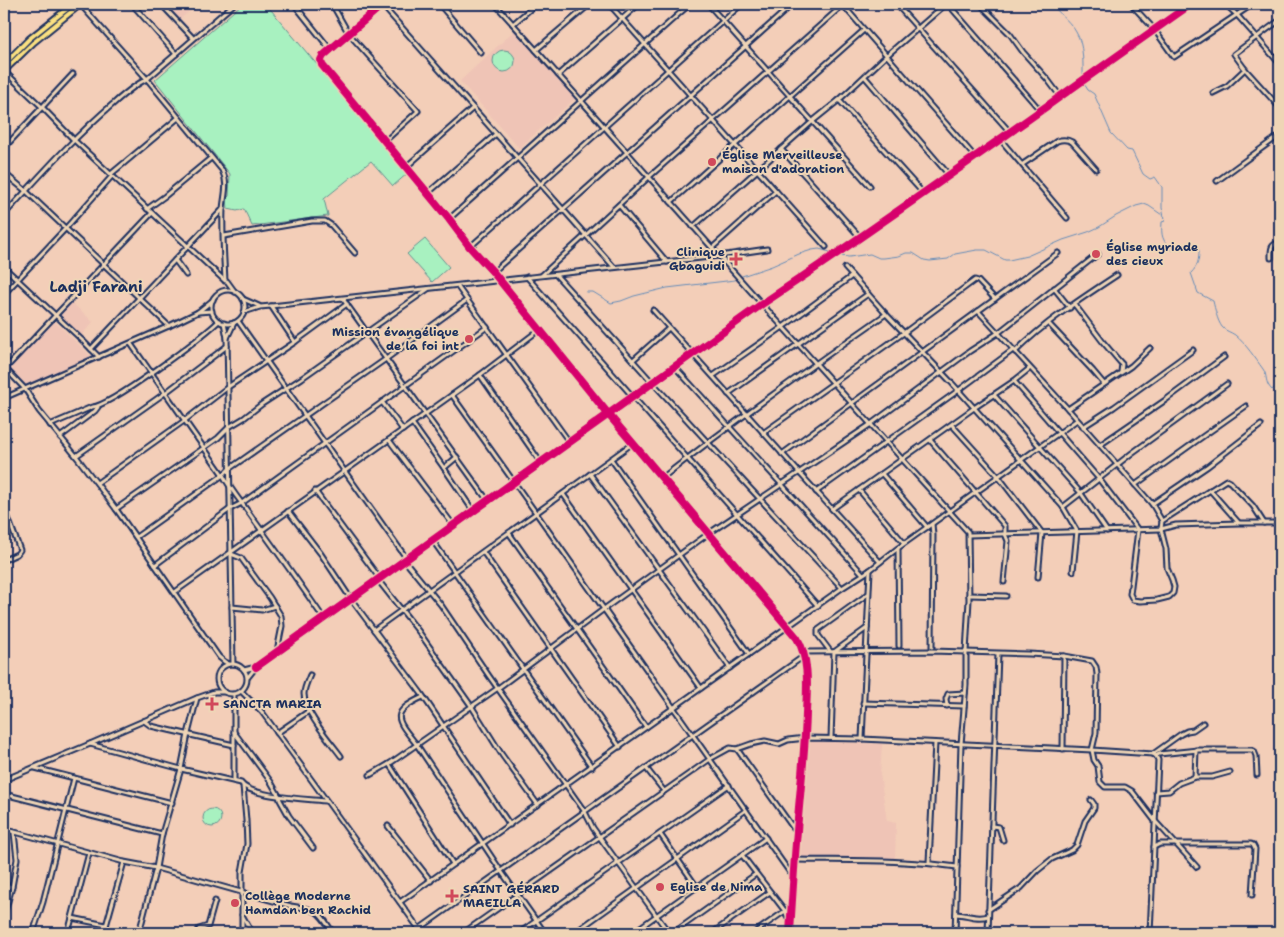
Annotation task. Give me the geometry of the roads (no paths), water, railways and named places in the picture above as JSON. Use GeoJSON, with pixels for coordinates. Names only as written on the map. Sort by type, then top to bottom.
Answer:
{"type":"FeatureCollection","features":[{"type":"Feature","properties":{"kind":"main road"},"geometry":{"type":"LineString","coordinates":[[4,64],[37,33],[73,4]]}},
{"type":"Feature","properties":{"kind":"main road"},"geometry":{"type":"LineString","coordinates":[[4,71],[40,36],[80,4]]}},
{"type":"Feature","properties":{"kind":"street"},"geometry":{"type":"LineString","coordinates":[[80,4],[147,79],[226,177],[223,208],[226,281],[224,291]]}},
{"type":"Feature","properties":{"kind":"street"},"geometry":{"type":"LineString","coordinates":[[132,4],[176,54]]}},
{"type":"Feature","properties":{"kind":"street"},"geometry":{"type":"LineString","coordinates":[[161,4],[193,38]]}},
{"type":"Feature","properties":{"kind":"street"},"geometry":{"type":"LineString","coordinates":[[4,214],[74,140],[103,113],[140,82],[147,79],[234,4]]}},
{"type":"Feature","properties":{"kind":"street"},"geometry":{"type":"LineString","coordinates":[[294,4],[330,49]]}},
{"type":"Feature","properties":{"kind":"street"},"geometry":{"type":"LineString","coordinates":[[332,4],[349,34],[418,111],[385,141]]}},
{"type":"Feature","properties":{"kind":"street"},"geometry":{"type":"LineString","coordinates":[[615,268],[381,4],[323,56],[321,60],[322,65],[470,247],[493,272],[609,415],[797,638],[804,654],[807,681],[806,738],[796,832],[790,933]]}},
{"type":"Feature","properties":{"kind":"street"},"geometry":{"type":"LineString","coordinates":[[438,4],[481,53]]}},
{"type":"Feature","properties":{"kind":"street"},"geometry":{"type":"LineString","coordinates":[[495,4],[968,532],[969,595],[961,744],[955,933]]}},
{"type":"Feature","properties":{"kind":"street"},"geometry":{"type":"LineString","coordinates":[[513,24],[536,4]]}},
{"type":"Feature","properties":{"kind":"street"},"geometry":{"type":"LineString","coordinates":[[536,50],[590,4]]}},
{"type":"Feature","properties":{"kind":"street"},"geometry":{"type":"LineString","coordinates":[[608,4],[826,247]]}},
{"type":"Feature","properties":{"kind":"street"},"geometry":{"type":"LineString","coordinates":[[558,75],[639,4]]}},
{"type":"Feature","properties":{"kind":"street"},"geometry":{"type":"LineString","coordinates":[[449,219],[690,4]]}},
{"type":"Feature","properties":{"kind":"street"},"geometry":{"type":"LineString","coordinates":[[708,4],[870,186]]}},
{"type":"Feature","properties":{"kind":"street"},"geometry":{"type":"LineString","coordinates":[[470,247],[742,4]]}},
{"type":"Feature","properties":{"kind":"street"},"geometry":{"type":"LineString","coordinates":[[493,272],[793,4]]}},
{"type":"Feature","properties":{"kind":"street"},"geometry":{"type":"LineString","coordinates":[[541,276],[842,4],[975,157]]}},
{"type":"Feature","properties":{"kind":"street"},"geometry":{"type":"LineString","coordinates":[[896,4],[1010,132]]}},
{"type":"Feature","properties":{"kind":"street"},"geometry":{"type":"LineString","coordinates":[[693,227],[947,4],[1040,110]]}},
{"type":"Feature","properties":{"kind":"street"},"geometry":{"type":"LineString","coordinates":[[1131,4],[1154,29],[1174,57],[1252,4]]}},
{"type":"Feature","properties":{"kind":"street"},"geometry":{"type":"LineString","coordinates":[[1176,4],[1180,11]]}},
{"type":"Feature","properties":{"kind":"street"},"geometry":{"type":"LineString","coordinates":[[247,677],[256,667],[276,652],[762,304],[836,255],[1191,4]]}},
{"type":"Feature","properties":{"kind":"street"},"geometry":{"type":"LineString","coordinates":[[1225,4],[1280,64]]}},
{"type":"Feature","properties":{"kind":"street"},"geometry":{"type":"LineString","coordinates":[[982,6],[1010,34],[1060,96]]}},
{"type":"Feature","properties":{"kind":"street"},"geometry":{"type":"LineString","coordinates":[[1280,20],[1234,54],[1244,69],[1280,108]]}},
{"type":"Feature","properties":{"kind":"street"},"geometry":{"type":"LineString","coordinates":[[671,202],[864,30]]}},
{"type":"Feature","properties":{"kind":"street"},"geometry":{"type":"LineString","coordinates":[[1277,60],[1280,57]]}},
{"type":"Feature","properties":{"kind":"street"},"geometry":{"type":"LineString","coordinates":[[1214,93],[1224,88],[1244,69]]}},
{"type":"Feature","properties":{"kind":"street"},"geometry":{"type":"LineString","coordinates":[[4,71],[187,247],[226,281],[243,300],[260,307]]}},
{"type":"Feature","properties":{"kind":"street"},"geometry":{"type":"LineString","coordinates":[[4,148],[73,74]]}},
{"type":"Feature","properties":{"kind":"street"},"geometry":{"type":"LineString","coordinates":[[865,76],[949,175]]}},
{"type":"Feature","properties":{"kind":"street"},"geometry":{"type":"LineString","coordinates":[[839,100],[923,193]]}},
{"type":"Feature","properties":{"kind":"street"},"geometry":{"type":"LineString","coordinates":[[406,167],[473,108]]}},
{"type":"Feature","properties":{"kind":"street"},"geometry":{"type":"LineString","coordinates":[[4,294],[111,175],[178,118]]}},
{"type":"Feature","properties":{"kind":"street"},"geometry":{"type":"LineString","coordinates":[[428,193],[496,134]]}},
{"type":"Feature","properties":{"kind":"street"},"geometry":{"type":"LineString","coordinates":[[1217,181],[1280,135]]}},
{"type":"Feature","properties":{"kind":"street"},"geometry":{"type":"LineString","coordinates":[[1000,138],[1067,218]]}},
{"type":"Feature","properties":{"kind":"street"},"geometry":{"type":"LineString","coordinates":[[1023,164],[1057,140],[1068,139],[1096,169]]}},
{"type":"Feature","properties":{"kind":"street"},"geometry":{"type":"LineString","coordinates":[[781,149],[860,237]]}},
{"type":"Feature","properties":{"kind":"street"},"geometry":{"type":"LineString","coordinates":[[148,209],[211,158]]}},
{"type":"Feature","properties":{"kind":"street"},"geometry":{"type":"LineString","coordinates":[[4,173],[26,191],[169,326]]}},
{"type":"Feature","properties":{"kind":"street"},"geometry":{"type":"LineString","coordinates":[[712,248],[776,191]]}},
{"type":"Feature","properties":{"kind":"street"},"geometry":{"type":"LineString","coordinates":[[618,205],[667,262]]}},
{"type":"Feature","properties":{"kind":"street"},"geometry":{"type":"LineString","coordinates":[[91,350],[223,208]]}},
{"type":"Feature","properties":{"kind":"street"},"geometry":{"type":"LineString","coordinates":[[4,780],[197,698],[214,692],[234,694],[241,691],[246,685],[247,677],[244,670],[238,665],[225,662],[219,657],[97,483],[50,425],[25,389],[4,369],[152,213]]}},
{"type":"Feature","properties":{"kind":"street"},"geometry":{"type":"LineString","coordinates":[[224,236],[318,220],[330,224],[355,254]]}},
{"type":"Feature","properties":{"kind":"street"},"geometry":{"type":"LineString","coordinates":[[1271,258],[1272,245],[1280,242]]}},
{"type":"Feature","properties":{"kind":"street"},"geometry":{"type":"LineString","coordinates":[[227,338],[244,312],[260,307],[615,268],[767,249]]}},
{"type":"Feature","properties":{"kind":"street"},"geometry":{"type":"LineString","coordinates":[[782,454],[1058,253]]}},
{"type":"Feature","properties":{"kind":"street"},"geometry":{"type":"LineString","coordinates":[[370,776],[498,688],[550,648],[708,534],[871,424],[970,351],[998,333],[1098,254]]}},
{"type":"Feature","properties":{"kind":"street"},"geometry":{"type":"LineString","coordinates":[[175,260],[186,275]]}},
{"type":"Feature","properties":{"kind":"street"},"geometry":{"type":"LineString","coordinates":[[4,266],[99,357]]}},
{"type":"Feature","properties":{"kind":"street"},"geometry":{"type":"LineString","coordinates":[[845,268],[1063,506],[1077,532],[1073,571]]}},
{"type":"Feature","properties":{"kind":"street"},"geometry":{"type":"LineString","coordinates":[[555,274],[842,588]]}},
{"type":"Feature","properties":{"kind":"street"},"geometry":{"type":"LineString","coordinates":[[816,492],[1117,275]]}},
{"type":"Feature","properties":{"kind":"street"},"geometry":{"type":"LineString","coordinates":[[712,376],[852,276]]}},
{"type":"Feature","properties":{"kind":"street"},"geometry":{"type":"LineString","coordinates":[[527,277],[818,606]]}},
{"type":"Feature","properties":{"kind":"street"},"geometry":{"type":"LineString","coordinates":[[763,433],[975,280],[995,299]]}},
{"type":"Feature","properties":{"kind":"street"},"geometry":{"type":"LineString","coordinates":[[457,285],[570,443]]}},
{"type":"Feature","properties":{"kind":"street"},"geometry":{"type":"LineString","coordinates":[[1054,288],[1070,308]]}},
{"type":"Feature","properties":{"kind":"street"},"geometry":{"type":"LineString","coordinates":[[116,509],[218,438],[228,427],[244,418],[428,289]]}},
{"type":"Feature","properties":{"kind":"street"},"geometry":{"type":"LineString","coordinates":[[4,398],[131,344],[198,312],[224,291],[235,292]]}},
{"type":"Feature","properties":{"kind":"street"},"geometry":{"type":"LineString","coordinates":[[728,394],[868,294]]}},
{"type":"Feature","properties":{"kind":"street"},"geometry":{"type":"LineString","coordinates":[[342,298],[488,501]]}},
{"type":"Feature","properties":{"kind":"street"},"geometry":{"type":"LineString","coordinates":[[213,300],[212,311],[219,321],[224,323],[236,322]]}},
{"type":"Feature","properties":{"kind":"street"},"geometry":{"type":"LineString","coordinates":[[243,300],[244,312]]}},
{"type":"Feature","properties":{"kind":"street"},"geometry":{"type":"LineString","coordinates":[[136,537],[467,300]]}},
{"type":"Feature","properties":{"kind":"street"},"geometry":{"type":"LineString","coordinates":[[97,483],[228,387],[347,304]]}},
{"type":"Feature","properties":{"kind":"street"},"geometry":{"type":"LineString","coordinates":[[1075,305],[1122,364],[1121,372]]}},
{"type":"Feature","properties":{"kind":"street"},"geometry":{"type":"LineString","coordinates":[[271,306],[295,342]]}},
{"type":"Feature","properties":{"kind":"street"},"geometry":{"type":"LineString","coordinates":[[653,310],[880,562]]}},
{"type":"Feature","properties":{"kind":"street"},"geometry":{"type":"LineString","coordinates":[[198,312],[212,311]]}},
{"type":"Feature","properties":{"kind":"street"},"geometry":{"type":"LineString","coordinates":[[978,312],[1152,504],[1162,521],[1161,529],[1166,549],[1167,568],[1174,587],[1173,594],[1158,600],[1133,600],[1130,594],[1138,530],[1099,478],[1014,381]]}},
{"type":"Feature","properties":{"kind":"street"},"geometry":{"type":"LineString","coordinates":[[662,478],[789,382],[886,314]]}},
{"type":"Feature","properties":{"kind":"street"},"geometry":{"type":"LineString","coordinates":[[50,425],[98,406],[126,390],[210,330],[219,321]]}},
{"type":"Feature","properties":{"kind":"street"},"geometry":{"type":"LineString","coordinates":[[236,322],[287,388],[406,560],[441,605],[585,812],[593,828],[669,933]]}},
{"type":"Feature","properties":{"kind":"street"},"geometry":{"type":"LineString","coordinates":[[224,323],[227,338],[232,607],[231,664]]}},
{"type":"Feature","properties":{"kind":"street"},"geometry":{"type":"LineString","coordinates":[[1048,324],[1104,384]]}},
{"type":"Feature","properties":{"kind":"street"},"geometry":{"type":"LineString","coordinates":[[155,564],[230,508],[242,503],[487,327]]}},
{"type":"Feature","properties":{"kind":"street"},"geometry":{"type":"LineString","coordinates":[[634,360],[669,328]]}},
{"type":"Feature","properties":{"kind":"street"},"geometry":{"type":"LineString","coordinates":[[175,592],[480,375],[539,330]]}},
{"type":"Feature","properties":{"kind":"street"},"geometry":{"type":"LineString","coordinates":[[131,344],[223,475],[230,488],[324,618]]}},
{"type":"Feature","properties":{"kind":"street"},"geometry":{"type":"LineString","coordinates":[[76,456],[166,394],[227,345]]}},
{"type":"Feature","properties":{"kind":"street"},"geometry":{"type":"LineString","coordinates":[[1068,410],[1131,366],[1150,348]]}},
{"type":"Feature","properties":{"kind":"street"},"geometry":{"type":"LineString","coordinates":[[1083,427],[1193,350]]}},
{"type":"Feature","properties":{"kind":"street"},"geometry":{"type":"LineString","coordinates":[[1100,445],[1224,357]]}},
{"type":"Feature","properties":{"kind":"street"},"geometry":{"type":"LineString","coordinates":[[675,367],[863,574]]}},
{"type":"Feature","properties":{"kind":"street"},"geometry":{"type":"LineString","coordinates":[[832,509],[1029,369]]}},
{"type":"Feature","properties":{"kind":"street"},"geometry":{"type":"LineString","coordinates":[[480,375],[541,463]]}},
{"type":"Feature","properties":{"kind":"street"},"geometry":{"type":"LineString","coordinates":[[1063,506],[1227,384]]}},
{"type":"Feature","properties":{"kind":"street"},"geometry":{"type":"LineString","coordinates":[[452,395],[793,877]]}},
{"type":"Feature","properties":{"kind":"street"},"geometry":{"type":"LineString","coordinates":[[994,395],[1080,492],[1107,531]]}},
{"type":"Feature","properties":{"kind":"street"},"geometry":{"type":"LineString","coordinates":[[382,402],[403,430]]}},
{"type":"Feature","properties":{"kind":"street"},"geometry":{"type":"LineString","coordinates":[[60,437],[95,411],[98,406]]}},
{"type":"Feature","properties":{"kind":"street"},"geometry":{"type":"LineString","coordinates":[[1135,485],[1246,406]]}},
{"type":"Feature","properties":{"kind":"street"},"geometry":{"type":"LineString","coordinates":[[400,902],[870,570],[1077,420]]}},
{"type":"Feature","properties":{"kind":"street"},"geometry":{"type":"LineString","coordinates":[[412,423],[474,512]]}},
{"type":"Feature","properties":{"kind":"street"},"geometry":{"type":"LineString","coordinates":[[952,425],[998,476],[1042,532],[1038,577]]}},
{"type":"Feature","properties":{"kind":"street"},"geometry":{"type":"LineString","coordinates":[[1152,504],[1208,466],[1262,425]]}},
{"type":"Feature","properties":{"kind":"street"},"geometry":{"type":"LineString","coordinates":[[389,440],[454,526]]}},
{"type":"Feature","properties":{"kind":"street"},"geometry":{"type":"LineString","coordinates":[[930,440],[1005,526],[1005,534],[1008,541],[1004,582]]}},
{"type":"Feature","properties":{"kind":"street"},"geometry":{"type":"LineString","coordinates":[[374,630],[633,443]]}},
{"type":"Feature","properties":{"kind":"street"},"geometry":{"type":"LineString","coordinates":[[444,468],[457,457]]}},
{"type":"Feature","properties":{"kind":"street"},"geometry":{"type":"LineString","coordinates":[[611,459],[750,654]]}},
{"type":"Feature","properties":{"kind":"street"},"geometry":{"type":"LineString","coordinates":[[590,474],[730,668]]}},
{"type":"Feature","properties":{"kind":"street"},"geometry":{"type":"LineString","coordinates":[[882,474],[927,527]]}},
{"type":"Feature","properties":{"kind":"street"},"geometry":{"type":"LineString","coordinates":[[1162,521],[1210,490],[1228,481],[1253,506],[1264,524]]}},
{"type":"Feature","properties":{"kind":"street"},"geometry":{"type":"LineString","coordinates":[[859,490],[904,544]]}},
{"type":"Feature","properties":{"kind":"street"},"geometry":{"type":"LineString","coordinates":[[1210,490],[1239,523]]}},
{"type":"Feature","properties":{"kind":"street"},"geometry":{"type":"LineString","coordinates":[[315,491],[472,706],[502,755],[538,805]]}},
{"type":"Feature","properties":{"kind":"street"},"geometry":{"type":"LineString","coordinates":[[563,494],[701,688]]}},
{"type":"Feature","properties":{"kind":"street"},"geometry":{"type":"LineString","coordinates":[[4,507],[20,550],[17,554],[4,560]]}},
{"type":"Feature","properties":{"kind":"street"},"geometry":{"type":"LineString","coordinates":[[288,511],[424,697],[510,825]]}},
{"type":"Feature","properties":{"kind":"street"},"geometry":{"type":"LineString","coordinates":[[969,535],[1161,529],[1176,524],[1280,523]]}},
{"type":"Feature","properties":{"kind":"street"},"geometry":{"type":"LineString","coordinates":[[932,524],[932,647]]}},
{"type":"Feature","properties":{"kind":"street"},"geometry":{"type":"LineString","coordinates":[[509,532],[646,727]]}},
{"type":"Feature","properties":{"kind":"street"},"geometry":{"type":"LineString","coordinates":[[433,541],[592,767]]}},
{"type":"Feature","properties":{"kind":"street"},"geometry":{"type":"LineString","coordinates":[[898,548],[899,646]]}},
{"type":"Feature","properties":{"kind":"street"},"geometry":{"type":"LineString","coordinates":[[483,552],[620,747]]}},
{"type":"Feature","properties":{"kind":"street"},"geometry":{"type":"LineString","coordinates":[[231,553],[240,558],[281,616],[282,632],[276,652]]}},
{"type":"Feature","properties":{"kind":"street"},"geometry":{"type":"LineString","coordinates":[[862,739],[870,570]]}},
{"type":"Feature","properties":{"kind":"street"},"geometry":{"type":"LineString","coordinates":[[832,738],[832,651],[818,635],[818,630],[868,593]]}},
{"type":"Feature","properties":{"kind":"street"},"geometry":{"type":"LineString","coordinates":[[969,595],[1006,596]]}},
{"type":"Feature","properties":{"kind":"street"},"geometry":{"type":"LineString","coordinates":[[232,607],[262,610],[275,606]]}},
{"type":"Feature","properties":{"kind":"street"},"geometry":{"type":"LineString","coordinates":[[832,651],[867,628]]}},
{"type":"Feature","properties":{"kind":"street"},"geometry":{"type":"LineString","coordinates":[[419,929],[804,654],[832,651],[1029,654],[1064,656],[1092,661],[1096,667],[1096,733],[1092,750],[1094,760],[1098,766],[1100,782],[1105,788],[1125,787],[1132,792],[1155,821],[1197,867]]}},
{"type":"Feature","properties":{"kind":"street"},"geometry":{"type":"LineString","coordinates":[[988,933],[998,654]]}},
{"type":"Feature","properties":{"kind":"street"},"geometry":{"type":"LineString","coordinates":[[1063,749],[1064,656]]}},
{"type":"Feature","properties":{"kind":"street"},"geometry":{"type":"LineString","coordinates":[[219,657],[221,669]]}},
{"type":"Feature","properties":{"kind":"street"},"geometry":{"type":"LineString","coordinates":[[214,692],[218,685],[217,676],[221,669],[231,664]]}},
{"type":"Feature","properties":{"kind":"street"},"geometry":{"type":"LineString","coordinates":[[244,670],[256,667]]}},
{"type":"Feature","properties":{"kind":"street"},"geometry":{"type":"LineString","coordinates":[[310,675],[304,692],[304,698],[309,711],[341,756]]}},
{"type":"Feature","properties":{"kind":"street"},"geometry":{"type":"LineString","coordinates":[[218,685],[225,692]]}},
{"type":"Feature","properties":{"kind":"street"},"geometry":{"type":"LineString","coordinates":[[241,691],[262,712],[422,933]]}},
{"type":"Feature","properties":{"kind":"street"},"geometry":{"type":"LineString","coordinates":[[946,706],[948,694],[965,693]]}},
{"type":"Feature","properties":{"kind":"street"},"geometry":{"type":"LineString","coordinates":[[234,694],[234,781]]}},
{"type":"Feature","properties":{"kind":"street"},"geometry":{"type":"LineString","coordinates":[[424,697],[417,700],[399,715],[401,726],[417,745],[517,896],[544,933]]}},
{"type":"Feature","properties":{"kind":"street"},"geometry":{"type":"LineString","coordinates":[[139,933],[197,698]]}},
{"type":"Feature","properties":{"kind":"street"},"geometry":{"type":"LineString","coordinates":[[863,702],[964,706]]}},
{"type":"Feature","properties":{"kind":"street"},"geometry":{"type":"LineString","coordinates":[[277,733],[309,711]]}},
{"type":"Feature","properties":{"kind":"street"},"geometry":{"type":"LineString","coordinates":[[144,721],[151,726],[234,745]]}},
{"type":"Feature","properties":{"kind":"street"},"geometry":{"type":"LineString","coordinates":[[1154,755],[1181,734],[1193,730],[1203,723]]}},
{"type":"Feature","properties":{"kind":"street"},"geometry":{"type":"LineString","coordinates":[[234,732],[271,782],[289,816],[313,848]]}},
{"type":"Feature","properties":{"kind":"street"},"geometry":{"type":"LineString","coordinates":[[463,933],[710,759],[726,749],[737,749],[765,741],[779,744],[788,740],[806,738],[862,739],[1092,750],[1154,755],[1196,750],[1251,750],[1254,751],[1256,756],[1257,775]]}},
{"type":"Feature","properties":{"kind":"street"},"geometry":{"type":"LineString","coordinates":[[929,862],[934,743]]}},
{"type":"Feature","properties":{"kind":"street"},"geometry":{"type":"LineString","coordinates":[[90,744],[180,769],[241,783],[255,792],[327,801]]}},
{"type":"Feature","properties":{"kind":"street"},"geometry":{"type":"LineString","coordinates":[[737,749],[796,832]]}},
{"type":"Feature","properties":{"kind":"street"},"geometry":{"type":"LineString","coordinates":[[1195,777],[1196,750]]}},
{"type":"Feature","properties":{"kind":"street"},"geometry":{"type":"LineString","coordinates":[[1150,933],[1158,760],[1154,755]]}},
{"type":"Feature","properties":{"kind":"street"},"geometry":{"type":"LineString","coordinates":[[389,764],[453,864]]}},
{"type":"Feature","properties":{"kind":"street"},"geometry":{"type":"LineString","coordinates":[[35,768],[172,803]]}},
{"type":"Feature","properties":{"kind":"street"},"geometry":{"type":"LineString","coordinates":[[646,768],[664,791]]}},
{"type":"Feature","properties":{"kind":"street"},"geometry":{"type":"LineString","coordinates":[[1156,792],[1169,790],[1179,783],[1195,777],[1212,778],[1230,772]]}},
{"type":"Feature","properties":{"kind":"street"},"geometry":{"type":"LineString","coordinates":[[33,933],[43,902],[74,778]]}},
{"type":"Feature","properties":{"kind":"street"},"geometry":{"type":"LineString","coordinates":[[520,933],[728,785]]}},
{"type":"Feature","properties":{"kind":"street"},"geometry":{"type":"LineString","coordinates":[[242,933],[242,872],[247,844],[243,786]]}},
{"type":"Feature","properties":{"kind":"street"},"geometry":{"type":"LineString","coordinates":[[4,794],[162,834]]}},
{"type":"Feature","properties":{"kind":"street"},"geometry":{"type":"LineString","coordinates":[[988,910],[1021,888],[1052,859],[1072,850],[1077,844],[1086,821],[1094,808],[1091,800]]}},
{"type":"Feature","properties":{"kind":"street"},"geometry":{"type":"LineString","coordinates":[[574,933],[746,810]]}},
{"type":"Feature","properties":{"kind":"street"},"geometry":{"type":"LineString","coordinates":[[388,826],[431,881]]}},
{"type":"Feature","properties":{"kind":"street"},"geometry":{"type":"LineString","coordinates":[[992,826],[999,827],[1002,840]]}},
{"type":"Feature","properties":{"kind":"street"},"geometry":{"type":"LineString","coordinates":[[4,829],[124,862],[156,868],[292,906],[311,909],[318,912],[325,919],[333,933]]}},
{"type":"Feature","properties":{"kind":"street"},"geometry":{"type":"LineString","coordinates":[[4,915],[17,859],[14,832]]}},
{"type":"Feature","properties":{"kind":"street"},"geometry":{"type":"LineString","coordinates":[[660,834],[697,887]]}},
{"type":"Feature","properties":{"kind":"street"},"geometry":{"type":"LineString","coordinates":[[633,933],[766,838]]}},
{"type":"Feature","properties":{"kind":"street"},"geometry":{"type":"LineString","coordinates":[[1153,848],[1160,844],[1251,844],[1255,849],[1252,895]]}},
{"type":"Feature","properties":{"kind":"street"},"geometry":{"type":"LineString","coordinates":[[68,933],[89,853]]}},
{"type":"Feature","properties":{"kind":"street"},"geometry":{"type":"LineString","coordinates":[[742,855],[791,922]]}},
{"type":"Feature","properties":{"kind":"street"},"geometry":{"type":"LineString","coordinates":[[795,860],[929,862],[957,867]]}},
{"type":"Feature","properties":{"kind":"street"},"geometry":{"type":"LineString","coordinates":[[104,933],[124,862]]}},
{"type":"Feature","properties":{"kind":"street"},"geometry":{"type":"LineString","coordinates":[[673,933],[756,874]]}},
{"type":"Feature","properties":{"kind":"street"},"geometry":{"type":"LineString","coordinates":[[4,885],[12,886]]}},
{"type":"Feature","properties":{"kind":"street"},"geometry":{"type":"LineString","coordinates":[[712,933],[770,892]]}},
{"type":"Feature","properties":{"kind":"street"},"geometry":{"type":"LineString","coordinates":[[201,933],[199,929],[208,926],[215,901]]}},
{"type":"Feature","properties":{"kind":"street"},"geometry":{"type":"LineString","coordinates":[[754,933],[784,911]]}},
{"type":"Feature","properties":{"kind":"street"},"geometry":{"type":"LineString","coordinates":[[956,914],[976,918],[988,916]]}},
{"type":"Feature","properties":{"kind":"street"},"geometry":{"type":"LineString","coordinates":[[242,915],[252,933]]}},
{"type":"Feature","properties":{"kind":"street"},"geometry":{"type":"LineString","coordinates":[[72,918],[106,925]]}},
{"type":"Feature","properties":{"kind":"waterway"},"geometry":{"type":"LineString","coordinates":[[1041,4],[1055,8],[1079,37],[1082,49],[1083,78]]}},
{"type":"Feature","properties":{"kind":"waterway"},"geometry":{"type":"LineString","coordinates":[[1083,82],[1088,90],[1094,94],[1111,133],[1127,150],[1132,151],[1143,174],[1150,179],[1155,177],[1162,187],[1162,208],[1165,221],[1162,222],[1162,231],[1166,243],[1171,250],[1185,248],[1186,244],[1199,250],[1198,263],[1191,273],[1198,293],[1213,301],[1217,318],[1222,327],[1235,335],[1250,351],[1264,372],[1272,390],[1276,386],[1280,391]]}},
{"type":"Feature","properties":{"kind":"waterway"},"geometry":{"type":"LineString","coordinates":[[742,276],[799,254],[819,249],[839,256],[849,257],[870,254],[884,258],[913,253],[924,260],[930,261],[948,259],[955,254],[986,250],[1005,260],[1009,260],[1027,256],[1063,240],[1088,232],[1136,206],[1144,204],[1165,217]]}},
{"type":"Feature","properties":{"kind":"waterway"},"geometry":{"type":"LineString","coordinates":[[586,292],[593,292],[611,303],[667,288],[735,280]]}},
{"type":"Feature","properties":{"kind":"place","name":"Église Merveilleuse maison d'adoration"},"geometry":{"type":"Point","coordinates":[712,162]}},
{"type":"Feature","properties":{"kind":"place","name":"Église myriade des cieux"},"geometry":{"type":"Point","coordinates":[1096,254]}},
{"type":"Feature","properties":{"kind":"place","name":"Clinique Gbaguidi"},"geometry":{"type":"Point","coordinates":[736,259]}},
{"type":"Feature","properties":{"kind":"place","name":"Mission évangélique de la foi int"},"geometry":{"type":"Point","coordinates":[469,339]}},
{"type":"Feature","properties":{"kind":"place","name":"SANCTA MARIA"},"geometry":{"type":"Point","coordinates":[212,704]}},
{"type":"Feature","properties":{"kind":"place","name":"Eglise de Nima"},"geometry":{"type":"Point","coordinates":[660,887]}},
{"type":"Feature","properties":{"kind":"place","name":"SAINT GÉRARD MAEILLA"},"geometry":{"type":"Point","coordinates":[452,896]}},
{"type":"Feature","properties":{"kind":"place","name":"Collège Moderne Hamdan ben Rachid"},"geometry":{"type":"Point","coordinates":[235,903]}},
{"type":"Feature","properties":{"kind":"district","name":"Ladji Farani"},"geometry":{"type":"Point","coordinates":[96,287]}}]}
